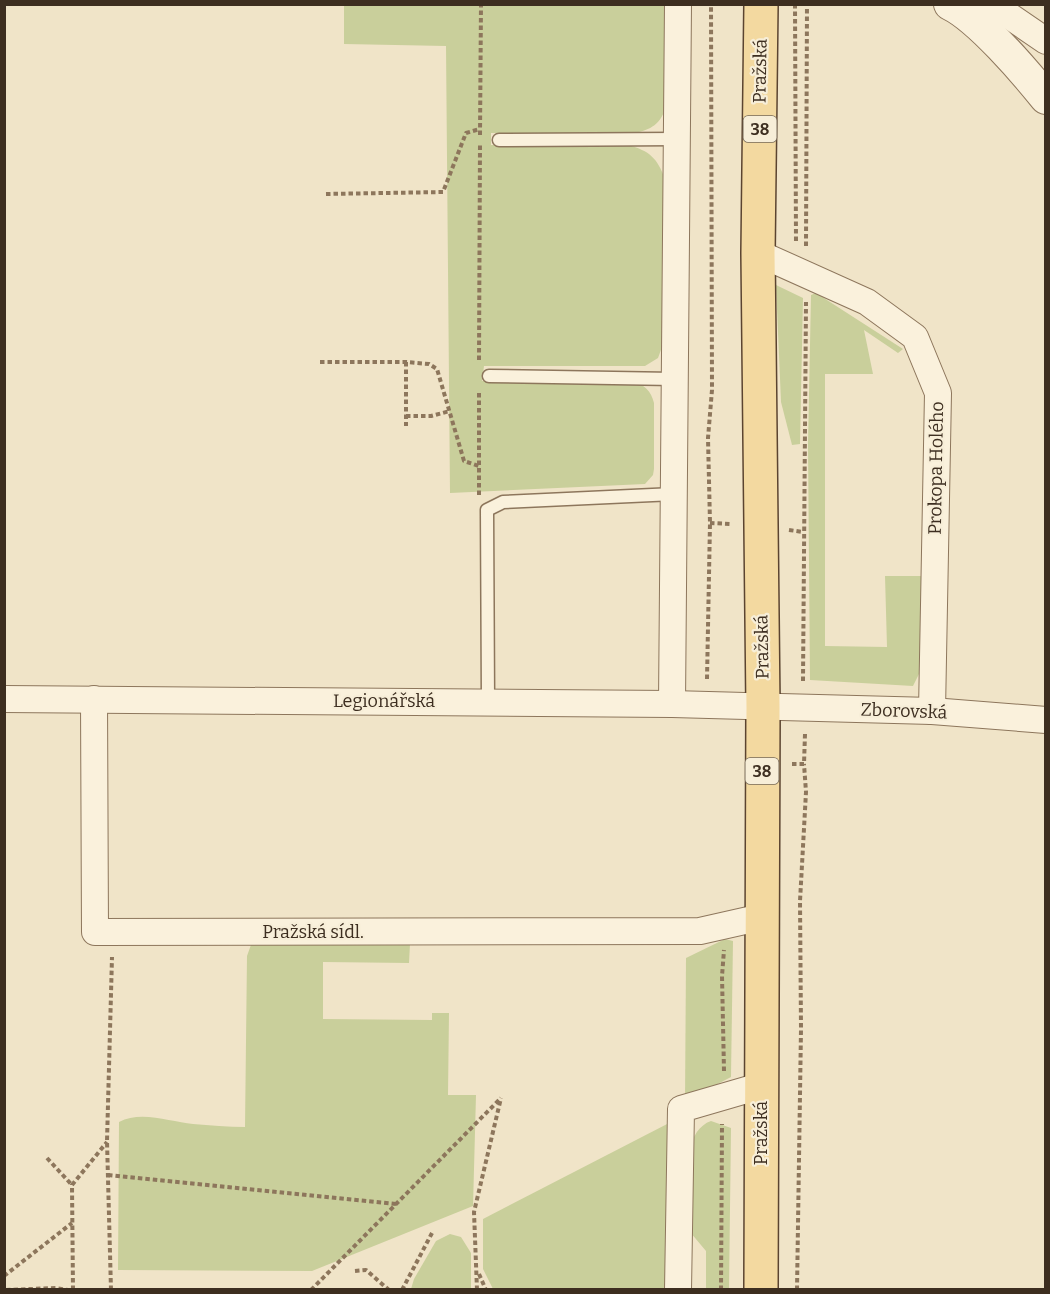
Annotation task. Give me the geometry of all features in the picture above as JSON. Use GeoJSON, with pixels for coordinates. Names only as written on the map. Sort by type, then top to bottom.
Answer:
{"type":"FeatureCollection","features":[{"type":"Feature","properties":{"kind":"main road","name":"Pražská"},"geometry":{"type":"LineString","coordinates":[[761,4],[758,253],[763,707],[761,1290]]}},
{"type":"Feature","properties":{"kind":"street"},"geometry":{"type":"LineString","coordinates":[[672,704],[678,4]]}},
{"type":"Feature","properties":{"kind":"street"},"geometry":{"type":"LineString","coordinates":[[992,4],[1046,42]]}},
{"type":"Feature","properties":{"kind":"street"},"geometry":{"type":"LineString","coordinates":[[954,5],[975,22],[1026,73],[1046,98]]}},
{"type":"Feature","properties":{"kind":"street","name":"Prokopa Holého"},"geometry":{"type":"LineString","coordinates":[[758,253],[867,302],[915,337],[938,393],[932,711]]}},
{"type":"Feature","properties":{"kind":"street","name":"Legionářská"},"geometry":{"type":"LineString","coordinates":[[4,699],[488,702],[763,707]]}},
{"type":"Feature","properties":{"kind":"street"},"geometry":{"type":"LineString","coordinates":[[94,699],[95,932]]}},
{"type":"Feature","properties":{"kind":"street","name":"Zborovská"},"geometry":{"type":"LineString","coordinates":[[763,707],[932,711],[1046,720]]}},
{"type":"Feature","properties":{"kind":"street","name":"Pražská sídl."},"geometry":{"type":"LineString","coordinates":[[95,932],[700,931],[762,917]]}},
{"type":"Feature","properties":{"kind":"street"},"geometry":{"type":"LineString","coordinates":[[678,1290],[681,1109],[760,1086]]}},
{"type":"Feature","properties":{"kind":"lane"},"geometry":{"type":"LineString","coordinates":[[499,140],[678,140]]}},
{"type":"Feature","properties":{"kind":"lane"},"geometry":{"type":"LineString","coordinates":[[489,376],[675,379]]}},
{"type":"Feature","properties":{"kind":"lane"},"geometry":{"type":"LineString","coordinates":[[488,702],[488,510],[503,502],[674,494]]}},
{"type":"Feature","properties":{"kind":"path"},"geometry":{"type":"LineString","coordinates":[[709,705],[707,684],[710,523],[708,438],[712,390],[711,4]]}},
{"type":"Feature","properties":{"kind":"path"},"geometry":{"type":"LineString","coordinates":[[795,4],[802,273],[806,292],[802,708],[805,731],[806,792],[800,901],[801,1029],[797,1290]]}},
{"type":"Feature","properties":{"kind":"path"},"geometry":{"type":"LineString","coordinates":[[802,273],[806,171],[807,4]]}},
{"type":"Feature","properties":{"kind":"path"},"geometry":{"type":"LineString","coordinates":[[326,194],[443,192],[466,133],[480,129]]}},
{"type":"Feature","properties":{"kind":"path"},"geometry":{"type":"LineString","coordinates":[[320,362],[406,362],[429,364],[437,369],[464,461],[479,466]]}},
{"type":"Feature","properties":{"kind":"path"},"geometry":{"type":"LineString","coordinates":[[406,362],[406,426]]}},
{"type":"Feature","properties":{"kind":"path"},"geometry":{"type":"LineString","coordinates":[[406,416],[431,416],[450,411]]}},
{"type":"Feature","properties":{"kind":"path"},"geometry":{"type":"LineString","coordinates":[[762,766],[804,764]]}},
{"type":"Feature","properties":{"kind":"path"},"geometry":{"type":"LineString","coordinates":[[721,1290],[722,976],[728,926]]}},
{"type":"Feature","properties":{"kind":"path"},"geometry":{"type":"LineString","coordinates":[[95,932],[112,953],[107,1141],[111,1290]]}},
{"type":"Feature","properties":{"kind":"path"},"geometry":{"type":"LineString","coordinates":[[311,1290],[501,1098],[474,1212],[477,1290]]}},
{"type":"Feature","properties":{"kind":"path"},"geometry":{"type":"LineString","coordinates":[[74,1290],[72,1185],[107,1141]]}},
{"type":"Feature","properties":{"kind":"path"},"geometry":{"type":"LineString","coordinates":[[46,1158],[72,1185]]}},
{"type":"Feature","properties":{"kind":"path"},"geometry":{"type":"LineString","coordinates":[[108,1175],[396,1204]]}},
{"type":"Feature","properties":{"kind":"path"},"geometry":{"type":"LineString","coordinates":[[4,1275],[72,1224]]}},
{"type":"Feature","properties":{"kind":"path"},"geometry":{"type":"LineString","coordinates":[[402,1290],[432,1233]]}},
{"type":"Feature","properties":{"kind":"path"},"geometry":{"type":"LineString","coordinates":[[354,1271],[366,1270],[390,1290]]}},
{"type":"Feature","properties":{"kind":"path"},"geometry":{"type":"LineString","coordinates":[[477,1270],[486,1290]]}},
{"type":"Feature","properties":{"kind":"path"},"geometry":{"type":"LineString","coordinates":[[6,1290],[68,1290]]}},
{"type":"Feature","properties":{"kind":"green space"},"geometry":{"type":"Polygon","coordinates":[[[344,5],[667,5],[666,106],[654,125],[634,133],[491,133],[491,145],[628,145],[652,156],[662,172],[665,179],[662,347],[658,358],[645,366],[484,366],[482,381],[632,383],[644,387],[654,403],[654,469],[653,475],[645,484],[450,493],[446,46],[344,44],[344,5]]]}},
{"type":"Feature","properties":{"kind":"green space"},"geometry":{"type":"Polygon","coordinates":[[[776,285],[803,298],[800,444],[792,445],[781,402],[776,285]]]}},
{"type":"Feature","properties":{"kind":"green space"},"geometry":{"type":"Polygon","coordinates":[[[816,293],[903,349],[898,353],[864,330],[873,374],[825,374],[825,646],[887,647],[885,576],[924,576],[924,664],[913,686],[810,680],[808,444],[811,295],[816,293]]]}},
{"type":"Feature","properties":{"kind":"green space"},"geometry":{"type":"Polygon","coordinates":[[[725,939],[733,941],[731,1077],[685,1101],[686,958],[725,939]]]}},
{"type":"Feature","properties":{"kind":"green space"},"geometry":{"type":"Polygon","coordinates":[[[252,942],[252,944],[410,944],[409,963],[323,962],[323,1019],[432,1020],[432,1013],[449,1013],[448,1095],[476,1095],[473,1206],[312,1271],[118,1270],[119,1122],[146,1117],[193,1124],[245,1127],[247,956],[252,942]]]}},
{"type":"Feature","properties":{"kind":"green space"},"geometry":{"type":"Polygon","coordinates":[[[711,1121],[731,1128],[729,1289],[706,1289],[706,1251],[685,1226],[685,1183],[689,1151],[701,1127],[711,1121]]]}},
{"type":"Feature","properties":{"kind":"green space"},"geometry":{"type":"Polygon","coordinates":[[[671,1122],[670,1289],[493,1289],[483,1269],[483,1219],[671,1122]]]}},
{"type":"Feature","properties":{"kind":"green space"},"geometry":{"type":"Polygon","coordinates":[[[450,1234],[461,1237],[471,1253],[471,1289],[411,1289],[414,1279],[436,1241],[450,1234]]]}}]}
